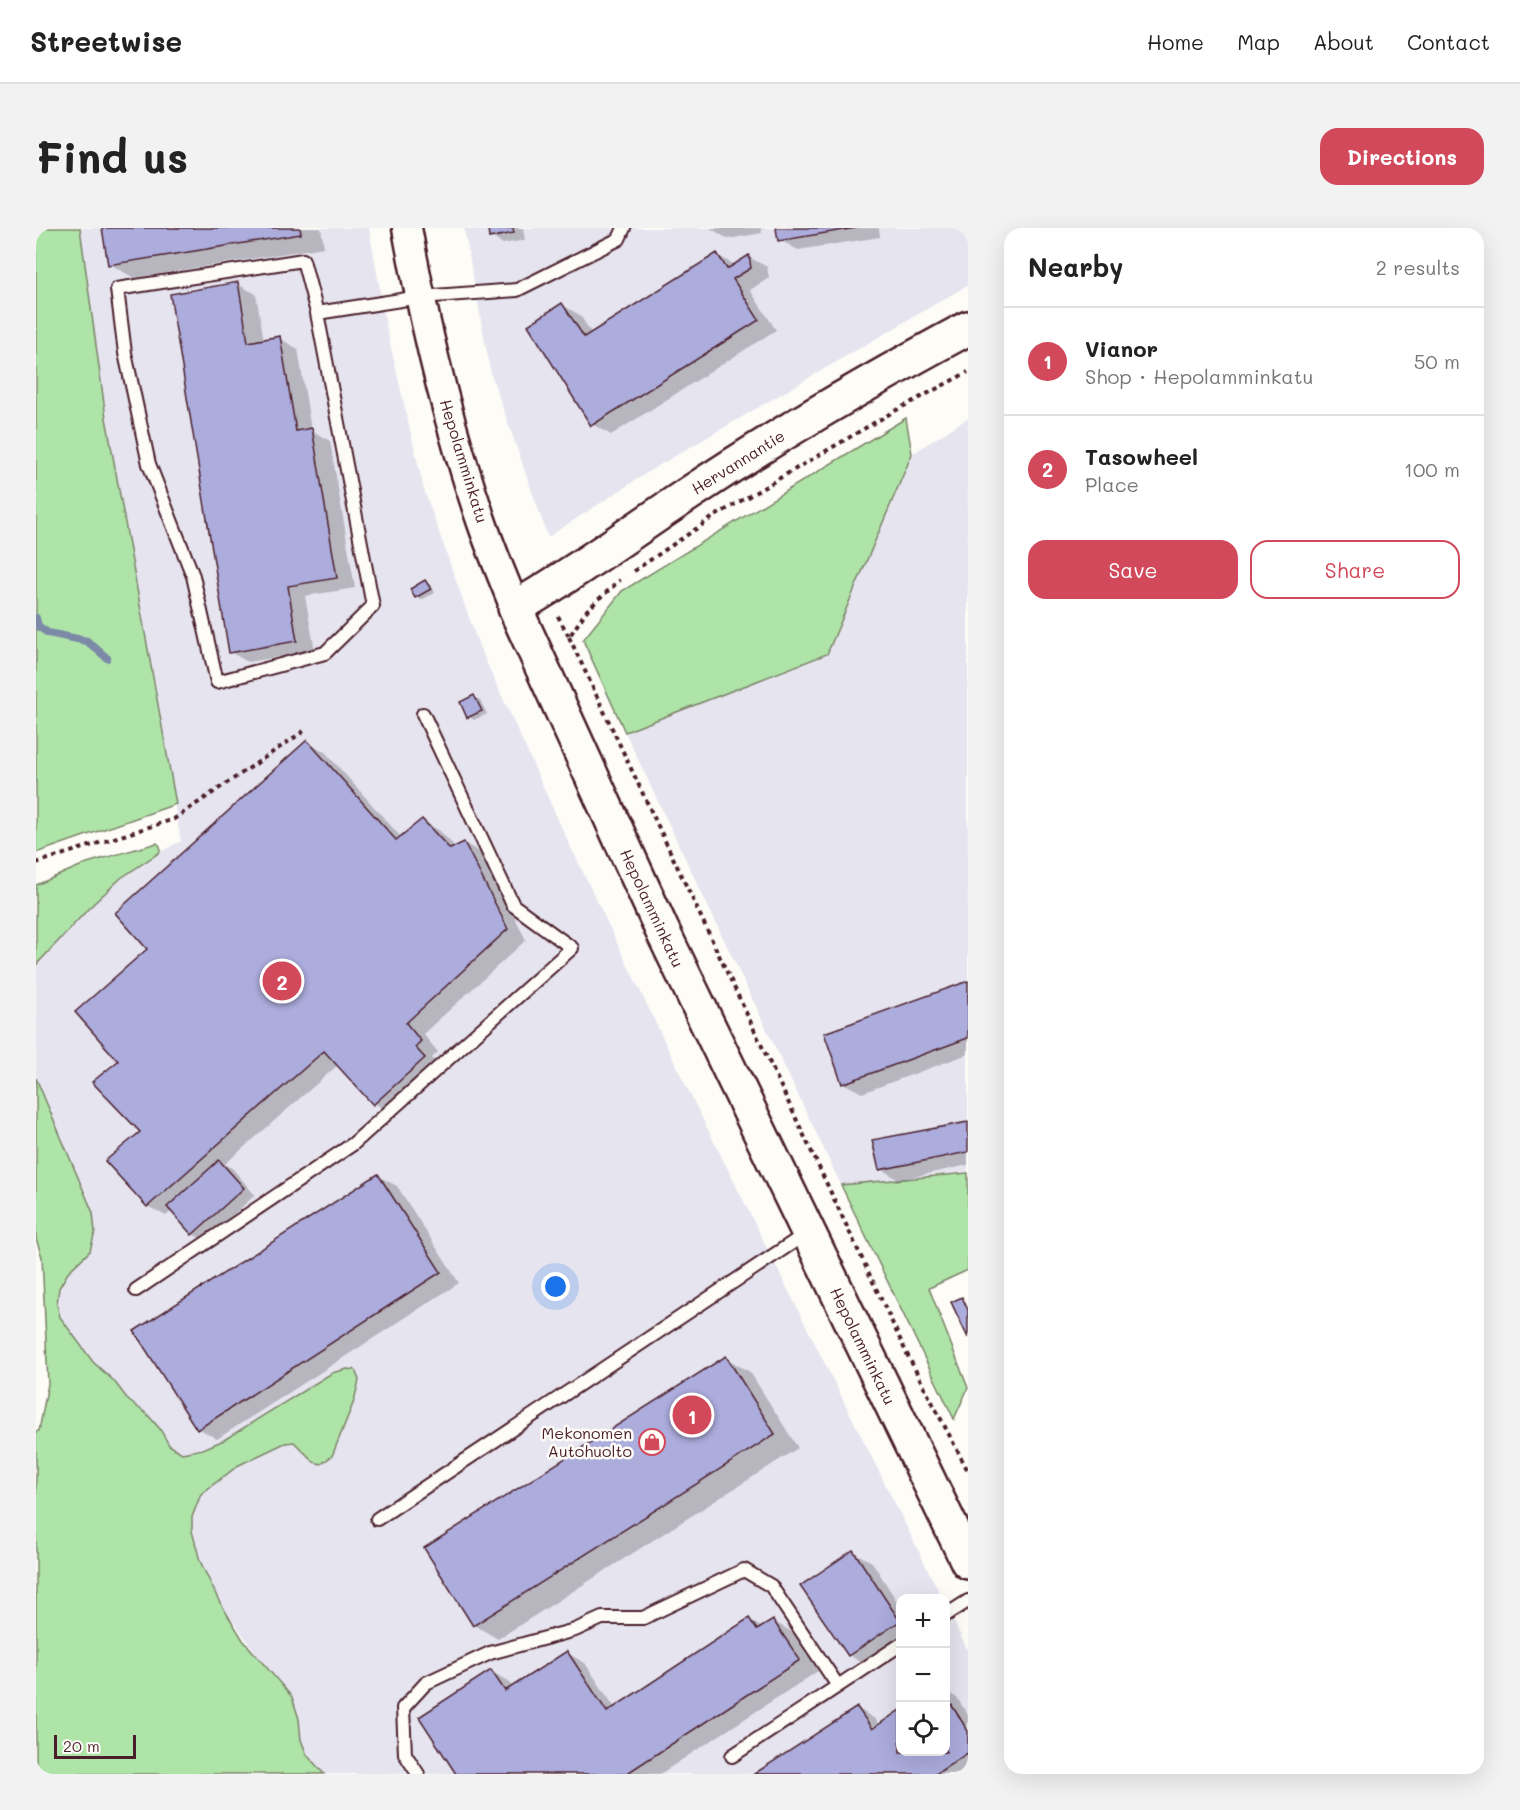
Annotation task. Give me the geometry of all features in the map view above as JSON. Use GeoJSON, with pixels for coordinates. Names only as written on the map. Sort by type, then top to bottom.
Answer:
{"type":"FeatureCollection","features":[{"type":"Feature","properties":{"kind":"main road","name":"Hervannantie"},"geometry":{"type":"LineString","coordinates":[[515,608],[545,591],[692,491],[768,444],[879,376],[968,328]]}},
{"type":"Feature","properties":{"kind":"main road","name":"Hepolamminkatu"},"geometry":{"type":"LineString","coordinates":[[515,608],[662,930],[968,1562]]}},
{"type":"Feature","properties":{"kind":"street","name":"Hepolamminkatu"},"geometry":{"type":"LineString","coordinates":[[407,228],[420,297],[451,421],[482,523],[515,608]]}},
{"type":"Feature","properties":{"kind":"lane"},"geometry":{"type":"LineString","coordinates":[[317,313],[420,297],[517,290],[618,239],[624,228]]}},
{"type":"Feature","properties":{"kind":"lane"},"geometry":{"type":"LineString","coordinates":[[303,260],[317,313],[373,606],[325,653],[217,682],[193,576],[149,464],[125,353],[117,289],[303,260]]}},
{"type":"Feature","properties":{"kind":"lane"},"geometry":{"type":"LineString","coordinates":[[136,1290],[353,1144],[572,948],[513,905],[423,714]]}},
{"type":"Feature","properties":{"kind":"lane"},"geometry":{"type":"LineString","coordinates":[[377,1519],[807,1233]]}},
{"type":"Feature","properties":{"kind":"lane"},"geometry":{"type":"LineString","coordinates":[[418,1774],[405,1754],[403,1708],[426,1683],[490,1653],[575,1630],[602,1618],[643,1618],[744,1570],[771,1586],[838,1686]]}},
{"type":"Feature","properties":{"kind":"lane"},"geometry":{"type":"LineString","coordinates":[[950,1612],[968,1600]]}},
{"type":"Feature","properties":{"kind":"lane"},"geometry":{"type":"LineString","coordinates":[[732,1756],[896,1648]]}},
{"type":"Feature","properties":{"kind":"path"},"geometry":{"type":"LineString","coordinates":[[569,637],[907,1354],[968,1471]]}},
{"type":"Feature","properties":{"kind":"path"},"geometry":{"type":"LineString","coordinates":[[36,863],[174,819],[307,729]]}},
{"type":"Feature","properties":{"kind":"shaded area"},"geometry":{"type":"Polygon","coordinates":[[[80,228],[369,228],[387,331],[424,490],[479,646],[565,835],[687,1088],[940,1594],[896,1594],[896,1756],[950,1756],[950,1614],[968,1651],[968,1774],[324,1774],[307,1755],[301,1740],[299,1719],[292,1697],[262,1662],[219,1601],[200,1561],[192,1531],[192,1517],[201,1494],[239,1465],[285,1443],[294,1442],[314,1462],[321,1464],[332,1456],[354,1401],[359,1380],[355,1370],[290,1398],[224,1440],[203,1449],[182,1453],[169,1445],[160,1429],[147,1414],[129,1401],[114,1381],[93,1362],[60,1317],[57,1304],[59,1288],[69,1271],[90,1251],[95,1232],[93,1213],[36,1078],[36,965],[90,907],[121,878],[181,841],[106,418],[80,228]]]}},
{"type":"Feature","properties":{"kind":"shaded area"},"geometry":{"type":"Polygon","coordinates":[[[464,228],[968,228],[968,285],[656,467],[548,537],[491,374],[464,228]]]}},
{"type":"Feature","properties":{"kind":"shaded area"},"geometry":{"type":"Polygon","coordinates":[[[968,418],[968,1173],[841,1185],[625,732],[827,654],[912,454],[968,418]]]}},
{"type":"Feature","properties":{"kind":"green space"},"geometry":{"type":"Polygon","coordinates":[[[36,228],[80,228],[106,418],[176,804],[36,853],[36,228]]]}},
{"type":"Feature","properties":{"kind":"green space"},"geometry":{"type":"Polygon","coordinates":[[[906,418],[912,454],[827,654],[625,732],[583,640],[622,591],[906,418]]]}},
{"type":"Feature","properties":{"kind":"green space"},"geometry":{"type":"Polygon","coordinates":[[[157,843],[160,846],[160,852],[121,878],[90,907],[36,965],[36,885],[87,863],[157,843]]]}},
{"type":"Feature","properties":{"kind":"green space"},"geometry":{"type":"Polygon","coordinates":[[[36,1078],[93,1213],[95,1232],[90,1251],[69,1271],[59,1288],[57,1304],[60,1317],[93,1362],[114,1381],[129,1401],[147,1414],[160,1429],[169,1445],[182,1453],[203,1449],[224,1440],[332,1373],[347,1369],[355,1370],[359,1380],[354,1401],[332,1456],[321,1464],[314,1462],[294,1442],[285,1443],[239,1465],[201,1494],[192,1517],[192,1531],[200,1561],[219,1601],[243,1640],[292,1697],[299,1719],[301,1740],[307,1755],[324,1774],[36,1774],[36,1431],[39,1431],[48,1384],[42,1257],[36,1239],[36,1078]]]}},
{"type":"Feature","properties":{"kind":"green space"},"geometry":{"type":"Polygon","coordinates":[[[968,1173],[968,1270],[929,1288],[968,1388],[954,1419],[841,1185],[968,1173]]]}},
{"type":"Feature","properties":{"kind":"building"},"geometry":{"type":"Polygon","coordinates":[[[102,228],[300,228],[301,234],[108,265],[102,228]]]}},
{"type":"Feature","properties":{"kind":"building"},"geometry":{"type":"Polygon","coordinates":[[[488,228],[513,228],[514,233],[489,238],[488,228]]]}},
{"type":"Feature","properties":{"kind":"building"},"geometry":{"type":"Polygon","coordinates":[[[776,228],[856,228],[778,241],[776,228]]]}},
{"type":"Feature","properties":{"kind":"building"},"geometry":{"type":"Polygon","coordinates":[[[717,253],[727,269],[749,255],[751,268],[733,279],[759,320],[591,426],[528,325],[562,303],[584,337],[717,253]]]}},
{"type":"Feature","properties":{"kind":"building"},"geometry":{"type":"Polygon","coordinates":[[[238,282],[248,342],[280,336],[296,431],[312,428],[337,578],[288,586],[297,641],[229,653],[170,294],[238,282]]]}},
{"type":"Feature","properties":{"kind":"building"},"geometry":{"type":"Polygon","coordinates":[[[425,580],[431,589],[415,598],[410,589],[425,580]]]}},
{"type":"Feature","properties":{"kind":"building"},"geometry":{"type":"Polygon","coordinates":[[[474,695],[482,711],[467,718],[460,702],[474,695]]]}},
{"type":"Feature","properties":{"kind":"building"},"geometry":{"type":"Polygon","coordinates":[[[307,740],[396,840],[422,819],[450,849],[464,842],[508,929],[406,1023],[421,1041],[415,1047],[425,1058],[373,1105],[324,1051],[147,1207],[105,1161],[140,1132],[92,1082],[118,1061],[75,1012],[147,949],[115,913],[307,740]]]}},
{"type":"Feature","properties":{"kind":"building"},"geometry":{"type":"Polygon","coordinates":[[[968,981],[968,1038],[842,1084],[824,1033],[968,981]]]}},
{"type":"Feature","properties":{"kind":"building"},"geometry":{"type":"Polygon","coordinates":[[[968,1122],[968,1152],[879,1170],[872,1140],[968,1122]]]}},
{"type":"Feature","properties":{"kind":"building"},"geometry":{"type":"Polygon","coordinates":[[[219,1160],[244,1188],[192,1235],[167,1207],[219,1160]]]}},
{"type":"Feature","properties":{"kind":"building"},"geometry":{"type":"Polygon","coordinates":[[[378,1174],[441,1272],[197,1430],[134,1331],[378,1174]]]}},
{"type":"Feature","properties":{"kind":"building"},"geometry":{"type":"Polygon","coordinates":[[[962,1297],[968,1310],[968,1338],[951,1302],[962,1297]]]}},
{"type":"Feature","properties":{"kind":"building"},"geometry":{"type":"Polygon","coordinates":[[[726,1356],[775,1434],[473,1626],[424,1548],[726,1356]]]}},
{"type":"Feature","properties":{"kind":"building"},"geometry":{"type":"Polygon","coordinates":[[[853,1550],[896,1615],[896,1624],[848,1656],[800,1586],[853,1550]]]}},
{"type":"Feature","properties":{"kind":"building"},"geometry":{"type":"Polygon","coordinates":[[[749,1618],[757,1630],[773,1620],[800,1660],[629,1772],[630,1774],[456,1774],[419,1717],[491,1670],[505,1691],[567,1651],[607,1712],[749,1618]]]}},
{"type":"Feature","properties":{"kind":"building"},"geometry":{"type":"Polygon","coordinates":[[[950,1702],[968,1731],[968,1753],[936,1774],[754,1774],[857,1707],[872,1729],[896,1713],[896,1756],[950,1756],[950,1702]]]}},
{"type":"Feature","properties":{"kind":"waterway"},"geometry":{"type":"LineString","coordinates":[[36,618],[38,626],[48,633],[87,641],[107,658]]}},
{"type":"Feature","properties":{"kind":"place","name":"Tasowheel"},"geometry":{"type":"Point","coordinates":[282,981]}},
{"type":"Feature","properties":{"kind":"place","name":"Vianor"},"geometry":{"type":"Point","coordinates":[692,1415]}},
{"type":"Feature","properties":{"kind":"place","name":"Mekonomen Autohuolto"},"geometry":{"type":"Point","coordinates":[652,1442]}}]}
